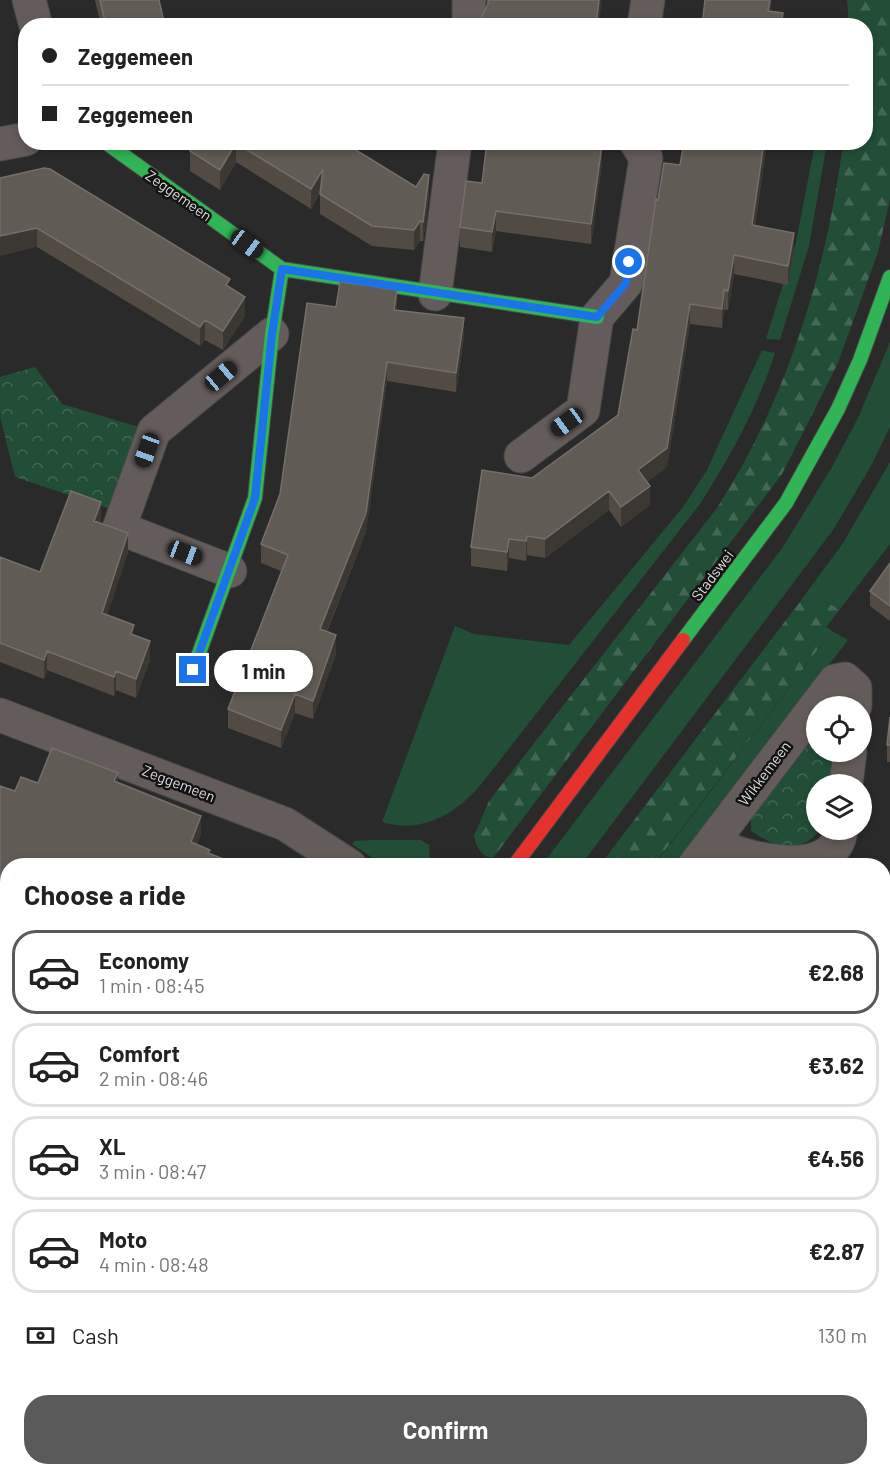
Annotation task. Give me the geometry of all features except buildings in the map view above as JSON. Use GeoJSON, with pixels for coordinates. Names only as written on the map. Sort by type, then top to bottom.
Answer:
{"type":"FeatureCollection","features":[{"type":"Feature","properties":{"kind":"street"},"geometry":{"type":"LineString","coordinates":[[29,0],[34,18]]}},
{"type":"Feature","properties":{"kind":"street"},"geometry":{"type":"LineString","coordinates":[[645,18],[648,0]]}},
{"type":"Feature","properties":{"kind":"street"},"geometry":{"type":"LineString","coordinates":[[0,144],[18,141]]}},
{"type":"Feature","properties":{"kind":"street","name":"Zeggemeen"},"geometry":{"type":"LineString","coordinates":[[116,150],[282,269],[597,317]]}},
{"type":"Feature","properties":{"kind":"street"},"geometry":{"type":"LineString","coordinates":[[435,294],[454,150]]}},
{"type":"Feature","properties":{"kind":"street"},"geometry":{"type":"LineString","coordinates":[[521,456],[583,410],[597,317],[626,283],[646,158],[641,150]]}},
{"type":"Feature","properties":{"kind":"street"},"geometry":{"type":"LineString","coordinates":[[193,670],[255,498],[272,334],[282,269]]}},
{"type":"Feature","properties":{"kind":"street","name":"Stadswei"},"geometry":{"type":"LineString","coordinates":[[520,858],[786,503],[838,409],[864,350],[890,277]]}},
{"type":"Feature","properties":{"kind":"street"},"geometry":{"type":"LineString","coordinates":[[230,571],[119,528],[154,431],[272,334]]}},
{"type":"Feature","properties":{"kind":"street","name":"Wikkemeen"},"geometry":{"type":"LineString","coordinates":[[824,696],[835,681],[844,679],[855,688],[855,696]]}},
{"type":"Feature","properties":{"kind":"street","name":"Zeggemeen"},"geometry":{"type":"LineString","coordinates":[[0,715],[285,824],[338,858]]}},
{"type":"Feature","properties":{"kind":"street","name":"Wikkemeen"},"geometry":{"type":"LineString","coordinates":[[703,854],[806,719]]}},
{"type":"Feature","properties":{"kind":"street","name":"Wikkemeen"},"geometry":{"type":"LineString","coordinates":[[818,858],[831,852],[837,840]]}},
{"type":"Feature","properties":{"kind":"street","name":"Wikkemeen"},"geometry":{"type":"LineString","coordinates":[[703,854],[773,858]]}},
{"type":"Feature","properties":{"kind":"green space"},"geometry":{"type":"Polygon","coordinates":[[[847,0],[890,0],[890,199],[878,252],[838,363],[782,474],[493,858],[485,856],[476,844],[474,836],[489,801],[717,508],[764,423],[783,378],[815,286],[836,191],[842,150],[873,150],[873,18],[848,18],[847,0]]]}},
{"type":"Feature","properties":{"kind":"green space"},"geometry":{"type":"Polygon","coordinates":[[[814,150],[826,150],[809,246],[780,340],[766,339],[796,242],[814,150]]]}},
{"type":"Feature","properties":{"kind":"green space"},"geometry":{"type":"Polygon","coordinates":[[[890,342],[890,427],[871,466],[833,530],[586,858],[547,858],[783,547],[832,467],[858,418],[890,342]]]}},
{"type":"Feature","properties":{"kind":"green space"},"geometry":{"type":"Polygon","coordinates":[[[762,350],[775,353],[760,393],[732,450],[700,504],[479,787],[447,814],[423,824],[410,826],[382,822],[455,626],[474,634],[569,645],[683,507],[707,470],[762,350]]]}},
{"type":"Feature","properties":{"kind":"green space"},"geometry":{"type":"Polygon","coordinates":[[[35,367],[62,404],[142,428],[108,508],[15,477],[0,416],[0,377],[35,367]]]}},
{"type":"Feature","properties":{"kind":"green space"},"geometry":{"type":"Polygon","coordinates":[[[890,462],[890,544],[840,609],[818,598],[799,603],[843,543],[890,462]]]}},
{"type":"Feature","properties":{"kind":"green space"},"geometry":{"type":"Polygon","coordinates":[[[818,598],[840,609],[826,627],[832,631],[659,858],[605,858],[799,603],[818,598]]]}},
{"type":"Feature","properties":{"kind":"green space"},"geometry":{"type":"Polygon","coordinates":[[[832,631],[848,640],[679,858],[660,858],[832,631]]]}},
{"type":"Feature","properties":{"kind":"green space"},"geometry":{"type":"Polygon","coordinates":[[[806,742],[806,762],[835,762],[833,774],[806,774],[806,840],[809,840],[804,844],[787,847],[770,842],[751,831],[751,814],[806,742]]]}},
{"type":"Feature","properties":{"kind":"green space"},"geometry":{"type":"Polygon","coordinates":[[[421,840],[429,845],[430,858],[373,858],[352,844],[355,841],[421,840]]]}},
{"type":"Feature","properties":{"kind":"traffic: fast"},"geometry":{"type":"LineString","coordinates":[[116,150],[282,269],[597,317]]}},
{"type":"Feature","properties":{"kind":"traffic: fast"},"geometry":{"type":"LineString","coordinates":[[193,670],[255,498],[272,334],[282,269]]}},
{"type":"Feature","properties":{"kind":"traffic: fast"},"geometry":{"type":"LineString","coordinates":[[683,640],[786,503],[838,409],[860,360],[890,277]]}},
{"type":"Feature","properties":{"kind":"traffic: jam"},"geometry":{"type":"LineString","coordinates":[[520,858],[683,640]]}},
{"type":"Feature","properties":{"kind":"route"},"geometry":{"type":"LineString","coordinates":[[193,670],[255,498],[272,334],[282,269],[597,317],[626,283],[629,262]]}}]}
